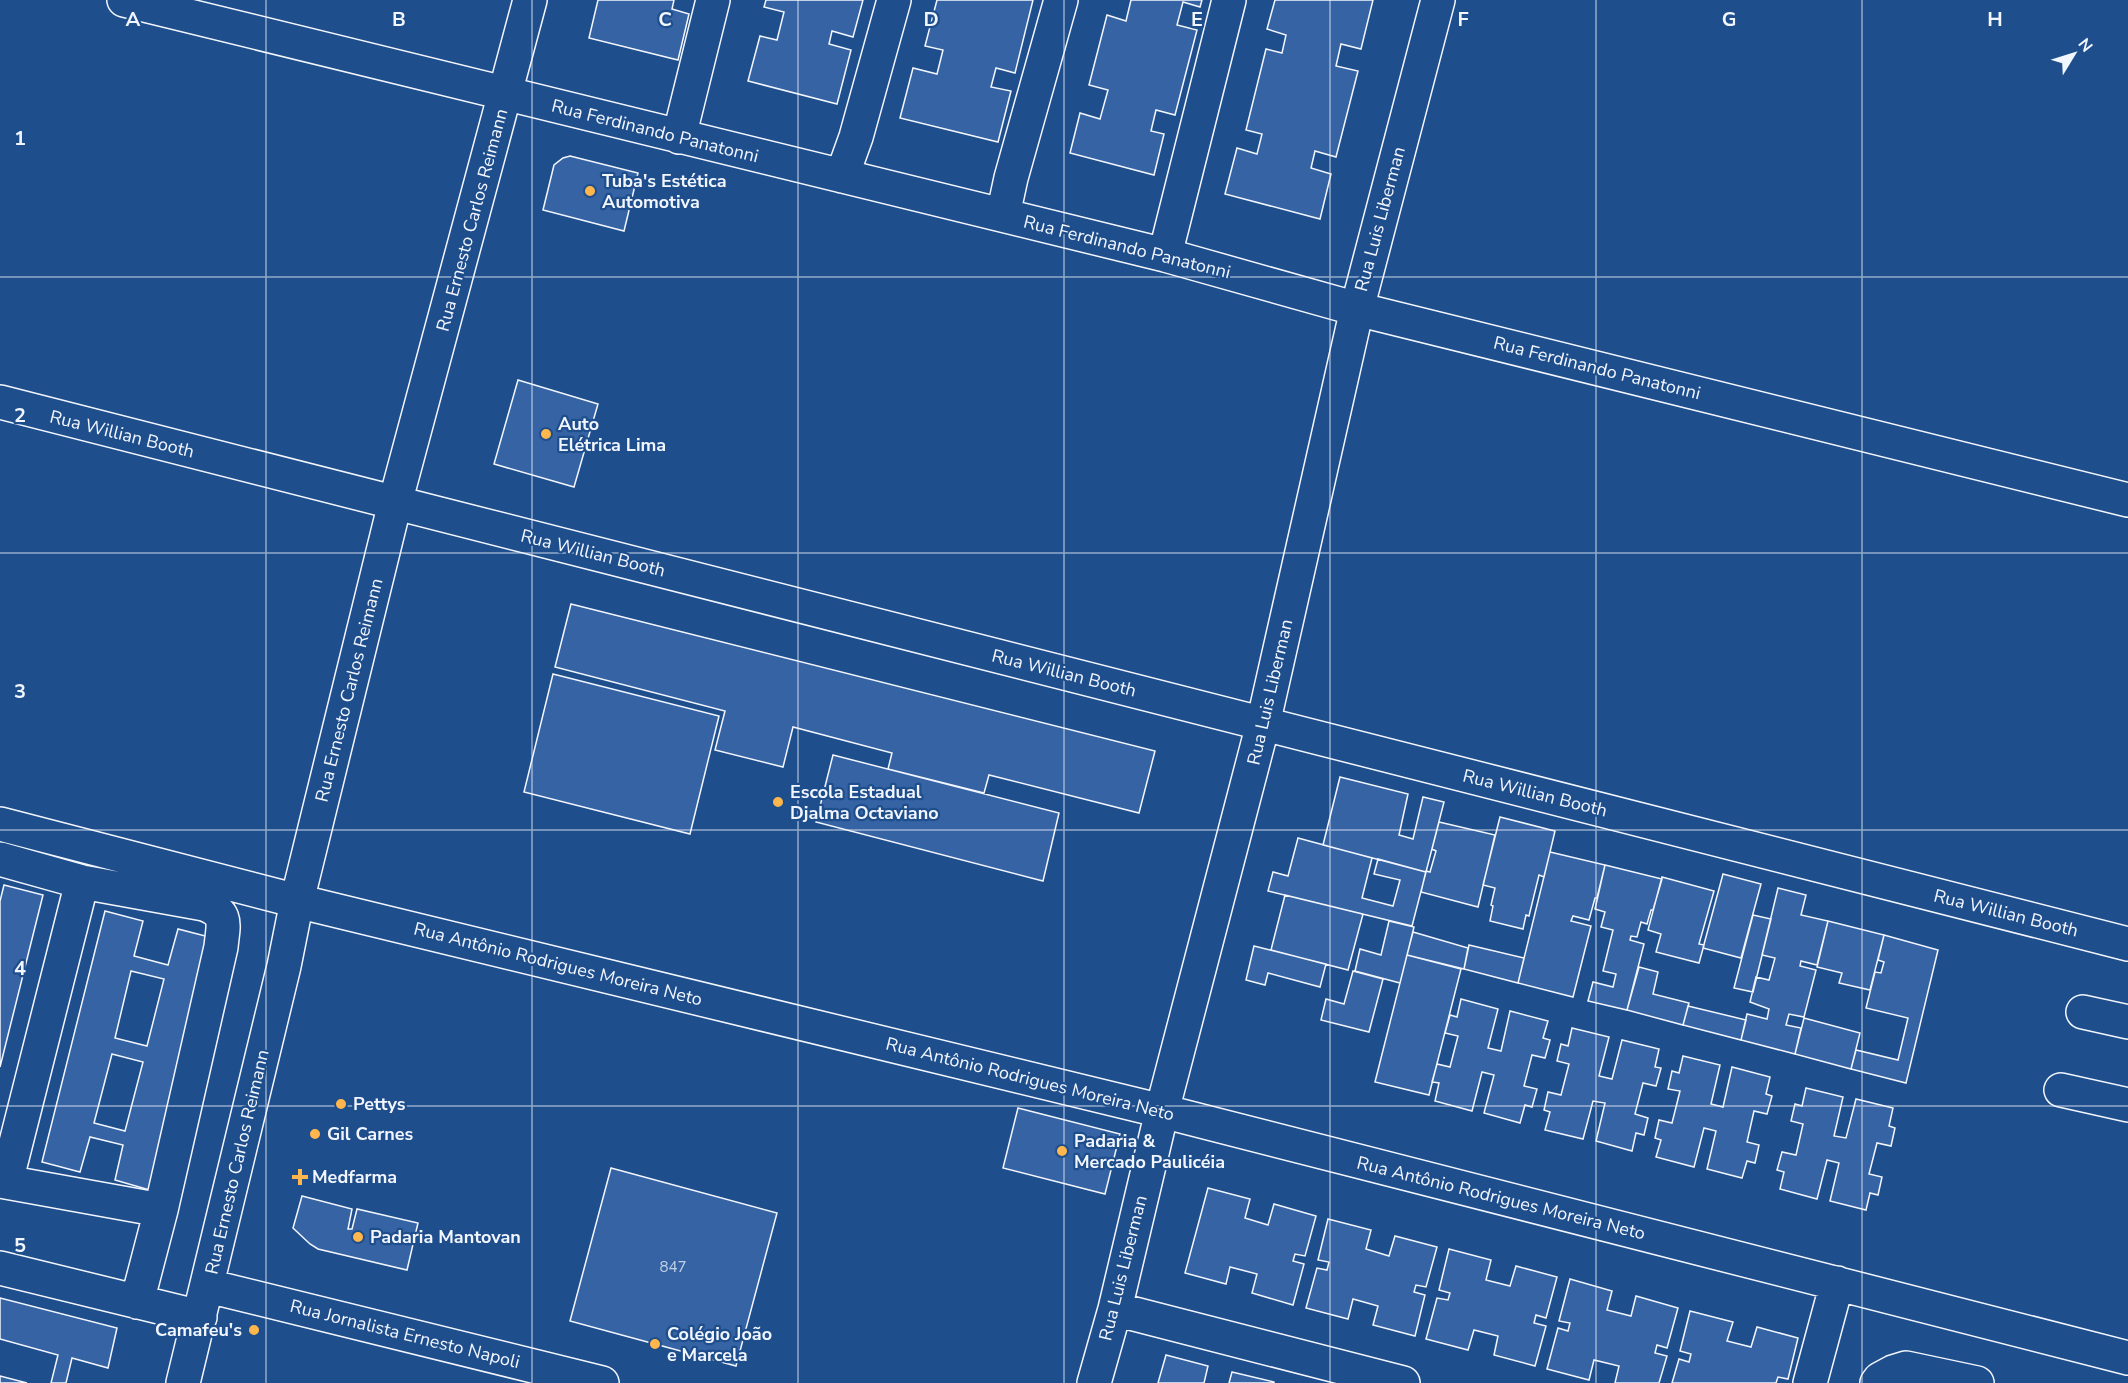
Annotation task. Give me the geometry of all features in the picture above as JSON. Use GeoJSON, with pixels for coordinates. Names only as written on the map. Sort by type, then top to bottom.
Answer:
{"type":"FeatureCollection","features":[{"type":"Feature","properties":{"kind":"street","name":"Rua Ferdinando Panatonni"},"geometry":{"type":"LineString","coordinates":[[124,0],[1165,255],[1357,309],[2128,500]]}},
{"type":"Feature","properties":{"kind":"street","name":"Rua Ernesto Carlos Reimann"},"geometry":{"type":"LineString","coordinates":[[183,1383],[284,966],[297,901],[395,503],[530,0]]}},
{"type":"Feature","properties":{"kind":"street"},"geometry":{"type":"LineString","coordinates":[[679,137],[713,0]]}},
{"type":"Feature","properties":{"kind":"street"},"geometry":{"type":"LineString","coordinates":[[842,176],[856,137],[894,0]]}},
{"type":"Feature","properties":{"kind":"street"},"geometry":{"type":"LineString","coordinates":[[1003,215],[1011,178],[1062,0]]}},
{"type":"Feature","properties":{"kind":"street"},"geometry":{"type":"LineString","coordinates":[[1165,255],[1229,0]]}},
{"type":"Feature","properties":{"kind":"street","name":"Rua Luis Liberman"},"geometry":{"type":"LineString","coordinates":[[1094,1383],[1115,1309],[1162,1111],[1263,724],[1357,309],[1438,0]]}},
{"type":"Feature","properties":{"kind":"street","name":"Rua Willian Booth"},"geometry":{"type":"LineString","coordinates":[[0,402],[2128,944]]}},
{"type":"Feature","properties":{"kind":"street","name":"Rua Antônio Rodrigues Moreira Neto"},"geometry":{"type":"LineString","coordinates":[[0,824],[297,901],[1162,1111],[2128,1358]]}},
{"type":"Feature","properties":{"kind":"street"},"geometry":{"type":"LineString","coordinates":[[0,859],[82,882],[204,904],[215,908],[224,920],[214,981],[161,1210],[137,1302]]}},
{"type":"Feature","properties":{"kind":"street"},"geometry":{"type":"LineString","coordinates":[[82,882],[3,1181],[161,1210]]}},
{"type":"Feature","properties":{"kind":"street"},"geometry":{"type":"LineString","coordinates":[[2084,1012],[2128,1022]]}},
{"type":"Feature","properties":{"kind":"street"},"geometry":{"type":"LineString","coordinates":[[2061,1090],[2128,1105]]}},
{"type":"Feature","properties":{"kind":"street","name":"Rua Jornalista Ernesto Napoli"},"geometry":{"type":"LineString","coordinates":[[0,1268],[137,1302],[204,1301],[602,1383]]}},
{"type":"Feature","properties":{"kind":"street"},"geometry":{"type":"LineString","coordinates":[[1809,1383],[1837,1283]]}},
{"type":"Feature","properties":{"kind":"street"},"geometry":{"type":"LineString","coordinates":[[1115,1309],[1403,1383]]}},
{"type":"Feature","properties":{"kind":"street"},"geometry":{"type":"LineString","coordinates":[[1876,1383],[1893,1372],[1906,1368],[1977,1383]]}},
{"type":"Feature","properties":{"kind":"building"},"geometry":{"type":"Polygon","coordinates":[[[598,0],[674,0],[672,9],[689,14],[678,60],[589,38],[598,0]]]}},
{"type":"Feature","properties":{"kind":"building"},"geometry":{"type":"Polygon","coordinates":[[[766,0],[863,0],[853,37],[832,31],[829,44],[851,50],[837,104],[748,81],[760,36],[777,40],[784,12],[764,7],[766,0]]]}},
{"type":"Feature","properties":{"kind":"building"},"geometry":{"type":"Polygon","coordinates":[[[937,0],[1033,0],[1015,73],[996,68],[991,87],[1011,91],[998,142],[900,118],[913,68],[937,74],[943,50],[925,46],[937,0]]]}},
{"type":"Feature","properties":{"kind":"building"},"geometry":{"type":"Polygon","coordinates":[[[1131,0],[1202,0],[1200,7],[1183,2],[1177,25],[1197,30],[1175,115],[1156,110],[1151,131],[1164,134],[1154,175],[1070,153],[1080,113],[1100,119],[1108,90],[1089,85],[1107,15],[1126,21],[1131,0]]]}},
{"type":"Feature","properties":{"kind":"building"},"geometry":{"type":"Polygon","coordinates":[[[1275,0],[1373,0],[1361,49],[1341,44],[1336,66],[1358,71],[1336,157],[1315,151],[1311,168],[1331,174],[1320,219],[1225,194],[1237,148],[1257,154],[1262,134],[1246,130],[1266,49],[1282,53],[1286,35],[1267,29],[1275,0]]]}},
{"type":"Feature","properties":{"kind":"building","name":"Tuba's Estética Automotiva"},"geometry":{"type":"Polygon","coordinates":[[[570,156],[638,173],[624,231],[543,210],[554,165],[570,156]]]}},
{"type":"Feature","properties":{"kind":"building","name":"Auto Elétrica Lima"},"geometry":{"type":"Polygon","coordinates":[[[518,380],[598,404],[574,487],[494,464],[518,380]]]}},
{"type":"Feature","properties":{"kind":"building"},"geometry":{"type":"Polygon","coordinates":[[[571,604],[1155,751],[1139,813],[989,775],[984,793],[888,769],[892,753],[793,727],[783,767],[715,750],[725,711],[555,667],[571,604]]]}},
{"type":"Feature","properties":{"kind":"building"},"geometry":{"type":"Polygon","coordinates":[[[553,674],[719,716],[690,834],[524,792],[553,674]]]}},
{"type":"Feature","properties":{"kind":"building"},"geometry":{"type":"Polygon","coordinates":[[[833,755],[1059,813],[1043,881],[816,822],[833,755]]]}},
{"type":"Feature","properties":{"kind":"building"},"geometry":{"type":"Polygon","coordinates":[[[1340,777],[1408,794],[1399,835],[1413,839],[1423,797],[1444,802],[1426,872],[1323,845],[1340,777]]]}},
{"type":"Feature","properties":{"kind":"building"},"geometry":{"type":"Polygon","coordinates":[[[1500,817],[1555,831],[1544,877],[1539,875],[1529,916],[1526,915],[1523,929],[1490,921],[1495,888],[1483,885],[1500,817]]]}},
{"type":"Feature","properties":{"kind":"building"},"geometry":{"type":"Polygon","coordinates":[[[1439,822],[1495,835],[1478,907],[1421,892],[1426,871],[1430,872],[1436,851],[1432,849],[1439,822]]]}},
{"type":"Feature","properties":{"kind":"building"},"geometry":{"type":"Polygon","coordinates":[[[1298,838],[1372,858],[1362,898],[1393,906],[1400,880],[1374,874],[1378,859],[1426,872],[1412,926],[1268,891],[1273,872],[1288,876],[1298,838]]]}},
{"type":"Feature","properties":{"kind":"building"},"geometry":{"type":"Polygon","coordinates":[[[1550,852],[1605,865],[1589,920],[1573,916],[1571,921],[1591,926],[1573,997],[1518,983],[1550,852]]]}},
{"type":"Feature","properties":{"kind":"building"},"geometry":{"type":"Polygon","coordinates":[[[1605,865],[1662,879],[1647,924],[1641,922],[1637,937],[1631,936],[1630,940],[1644,944],[1627,1010],[1588,1001],[1593,982],[1613,987],[1616,974],[1603,971],[1613,930],[1601,927],[1605,912],[1595,909],[1605,865]]]}},
{"type":"Feature","properties":{"kind":"building"},"geometry":{"type":"Polygon","coordinates":[[[1723,874],[1761,884],[1741,958],[1703,948],[1723,874]]]}},
{"type":"Feature","properties":{"kind":"building"},"geometry":{"type":"Polygon","coordinates":[[[1662,877],[1714,891],[1699,944],[1704,945],[1699,963],[1656,952],[1661,934],[1648,930],[1662,877]]]}},
{"type":"Feature","properties":{"kind":"building"},"geometry":{"type":"Polygon","coordinates":[[[4,885],[43,895],[0,1067],[0,901],[4,885]]]}},
{"type":"Feature","properties":{"kind":"building"},"geometry":{"type":"Polygon","coordinates":[[[1778,888],[1806,895],[1801,915],[1828,921],[1817,965],[1801,961],[1800,966],[1816,970],[1804,1017],[1789,1014],[1786,1025],[1801,1028],[1795,1054],[1741,1040],[1747,1014],[1767,1019],[1769,1009],[1750,1002],[1756,977],[1769,980],[1775,958],[1762,955],[1778,888]]]}},
{"type":"Feature","properties":{"kind":"building"},"geometry":{"type":"Polygon","coordinates":[[[1285,895],[1363,914],[1348,970],[1271,950],[1285,895]]]}},
{"type":"Feature","properties":{"kind":"building"},"geometry":{"type":"Polygon","coordinates":[[[105,911],[143,921],[134,956],[168,965],[178,929],[217,939],[153,1191],[115,1180],[123,1145],[90,1137],[80,1172],[42,1162],[105,911]],[[131,971],[115,1038],[147,1046],[164,979],[131,971]],[[112,1054],[94,1123],[125,1131],[143,1062],[112,1054]]]}},
{"type":"Feature","properties":{"kind":"building"},"geometry":{"type":"Polygon","coordinates":[[[1753,915],[1771,919],[1753,992],[1734,988],[1753,915]]]}},
{"type":"Feature","properties":{"kind":"building"},"geometry":{"type":"Polygon","coordinates":[[[1389,921],[1414,927],[1400,983],[1355,971],[1360,949],[1381,955],[1389,921]]]}},
{"type":"Feature","properties":{"kind":"building"},"geometry":{"type":"Polygon","coordinates":[[[1828,921],[1884,935],[1870,990],[1839,983],[1842,973],[1817,967],[1828,921]]]}},
{"type":"Feature","properties":{"kind":"building"},"geometry":{"type":"Polygon","coordinates":[[[1413,932],[1468,948],[1464,969],[1407,955],[1413,932]]]}},
{"type":"Feature","properties":{"kind":"building"},"geometry":{"type":"Polygon","coordinates":[[[1884,935],[1938,950],[1906,1083],[1851,1069],[1856,1050],[1898,1060],[1908,1018],[1866,1008],[1875,972],[1881,973],[1884,962],[1878,960],[1884,935]]]}},
{"type":"Feature","properties":{"kind":"building"},"geometry":{"type":"Polygon","coordinates":[[[1469,945],[1524,958],[1518,983],[1464,969],[1469,945]]]}},
{"type":"Feature","properties":{"kind":"building"},"geometry":{"type":"Polygon","coordinates":[[[1254,946],[1326,964],[1320,987],[1268,973],[1265,985],[1246,980],[1254,946]]]}},
{"type":"Feature","properties":{"kind":"building"},"geometry":{"type":"Polygon","coordinates":[[[1407,955],[1461,969],[1429,1095],[1375,1082],[1407,955]]]}},
{"type":"Feature","properties":{"kind":"building"},"geometry":{"type":"Polygon","coordinates":[[[1639,967],[1658,972],[1653,994],[1689,1003],[1683,1025],[1627,1010],[1639,967]]]}},
{"type":"Feature","properties":{"kind":"building"},"geometry":{"type":"Polygon","coordinates":[[[1353,971],[1383,979],[1369,1032],[1321,1020],[1326,999],[1344,1004],[1353,971]]]}},
{"type":"Feature","properties":{"kind":"building"},"geometry":{"type":"Polygon","coordinates":[[[1461,999],[1498,1009],[1488,1048],[1501,1051],[1510,1011],[1548,1021],[1543,1038],[1550,1040],[1545,1058],[1532,1055],[1524,1086],[1537,1089],[1532,1107],[1525,1105],[1520,1123],[1484,1113],[1494,1075],[1482,1072],[1472,1111],[1435,1101],[1439,1083],[1432,1082],[1437,1064],[1450,1067],[1458,1036],[1445,1033],[1450,1015],[1457,1017],[1461,999]]]}},
{"type":"Feature","properties":{"kind":"building"},"geometry":{"type":"Polygon","coordinates":[[[1688,1006],[1746,1020],[1741,1040],[1683,1025],[1688,1006]]]}},
{"type":"Feature","properties":{"kind":"building"},"geometry":{"type":"Polygon","coordinates":[[[1804,1018],[1860,1033],[1851,1069],[1795,1054],[1804,1018]]]}},
{"type":"Feature","properties":{"kind":"building"},"geometry":{"type":"Polygon","coordinates":[[[1572,1028],[1609,1037],[1599,1076],[1612,1079],[1622,1040],[1659,1049],[1655,1067],[1661,1068],[1656,1086],[1643,1083],[1635,1114],[1648,1118],[1644,1135],[1636,1133],[1632,1151],[1596,1141],[1605,1103],[1593,1101],[1583,1139],[1545,1130],[1550,1112],[1544,1110],[1548,1092],[1561,1095],[1569,1064],[1557,1061],[1561,1044],[1568,1046],[1572,1028]]]}},
{"type":"Feature","properties":{"kind":"building"},"geometry":{"type":"Polygon","coordinates":[[[1683,1056],[1720,1065],[1711,1104],[1723,1107],[1732,1067],[1770,1077],[1766,1094],[1772,1096],[1767,1114],[1754,1111],[1747,1142],[1759,1145],[1755,1163],[1747,1161],[1742,1178],[1707,1169],[1716,1131],[1704,1128],[1694,1167],[1656,1157],[1661,1140],[1655,1138],[1659,1120],[1672,1123],[1680,1091],[1668,1089],[1672,1071],[1679,1073],[1683,1056]]]}},
{"type":"Feature","properties":{"kind":"building"},"geometry":{"type":"Polygon","coordinates":[[[1806,1088],[1843,1097],[1834,1136],[1846,1138],[1856,1099],[1893,1108],[1889,1126],[1895,1128],[1891,1146],[1877,1143],[1869,1174],[1882,1177],[1878,1195],[1870,1193],[1866,1210],[1830,1201],[1839,1163],[1827,1160],[1817,1199],[1780,1189],[1784,1172],[1777,1170],[1782,1152],[1796,1155],[1803,1124],[1791,1121],[1795,1104],[1802,1106],[1806,1088]]]}},
{"type":"Feature","properties":{"kind":"building","name":"Padaria & Mercado Paulicéia"},"geometry":{"type":"Polygon","coordinates":[[[1018,1108],[1120,1134],[1105,1194],[1003,1168],[1018,1108]]]}},
{"type":"Feature","properties":{"kind":"building","name":"Colégio João e Marcela"},"geometry":{"type":"Polygon","coordinates":[[[611,1168],[777,1213],[736,1366],[570,1321],[611,1168]]]}},
{"type":"Feature","properties":{"kind":"building"},"geometry":{"type":"Polygon","coordinates":[[[1208,1188],[1250,1199],[1245,1218],[1268,1225],[1274,1204],[1316,1216],[1305,1256],[1295,1254],[1293,1261],[1304,1264],[1293,1305],[1252,1293],[1257,1274],[1230,1267],[1226,1284],[1185,1273],[1208,1188]]]}},
{"type":"Feature","properties":{"kind":"building","name":"Padaria Mantovan"},"geometry":{"type":"Polygon","coordinates":[[[302,1196],[352,1209],[348,1229],[352,1229],[357,1209],[418,1223],[407,1270],[318,1249],[310,1244],[293,1228],[302,1196]]]}},
{"type":"Feature","properties":{"kind":"building"},"geometry":{"type":"Polygon","coordinates":[[[1328,1219],[1371,1230],[1366,1249],[1389,1256],[1395,1236],[1437,1247],[1426,1287],[1416,1285],[1414,1292],[1425,1295],[1415,1336],[1373,1325],[1378,1306],[1353,1299],[1348,1319],[1306,1308],[1317,1268],[1327,1270],[1329,1262],[1318,1260],[1328,1219]]]}},
{"type":"Feature","properties":{"kind":"building"},"geometry":{"type":"Polygon","coordinates":[[[1449,1249],[1491,1260],[1486,1280],[1510,1286],[1516,1266],[1557,1277],[1546,1318],[1536,1315],[1534,1323],[1546,1326],[1535,1366],[1494,1355],[1498,1336],[1474,1330],[1468,1350],[1426,1339],[1437,1298],[1448,1300],[1450,1293],[1439,1290],[1449,1249]]]}},
{"type":"Feature","properties":{"kind":"building"},"geometry":{"type":"Polygon","coordinates":[[[1570,1279],[1612,1291],[1607,1310],[1631,1316],[1636,1296],[1678,1308],[1667,1348],[1657,1345],[1655,1353],[1667,1356],[1659,1383],[1615,1383],[1619,1366],[1594,1360],[1589,1380],[1547,1369],[1558,1328],[1568,1331],[1570,1323],[1559,1321],[1570,1279]]]}},
{"type":"Feature","properties":{"kind":"building"},"geometry":{"type":"Polygon","coordinates":[[[0,1298],[117,1328],[108,1368],[72,1358],[66,1383],[51,1383],[58,1355],[0,1339],[0,1298]]]}},
{"type":"Feature","properties":{"kind":"building"},"geometry":{"type":"Polygon","coordinates":[[[1690,1311],[1733,1322],[1727,1341],[1751,1347],[1757,1327],[1798,1338],[1788,1379],[1778,1377],[1776,1383],[1672,1383],[1679,1359],[1689,1362],[1691,1354],[1680,1351],[1690,1311]]]}},
{"type":"Feature","properties":{"kind":"building"},"geometry":{"type":"Polygon","coordinates":[[[1166,1355],[1208,1366],[1204,1383],[1158,1383],[1166,1355]]]}},
{"type":"Feature","properties":{"kind":"building"},"geometry":{"type":"Polygon","coordinates":[[[1232,1372],[1274,1382],[1274,1383],[1229,1383],[1232,1372]]]}},
{"type":"Feature","properties":{"kind":"building"},"geometry":{"type":"Polygon","coordinates":[[[0,1376],[27,1383],[0,1383],[0,1376]]]}},
{"type":"Feature","properties":{"kind":"place","name":"Tuba's Estética Automotiva"},"geometry":{"type":"Point","coordinates":[590,191]}},
{"type":"Feature","properties":{"kind":"place","name":"Auto Elétrica Lima"},"geometry":{"type":"Point","coordinates":[546,434]}},
{"type":"Feature","properties":{"kind":"place","name":"Escola Estadual Djalma Octaviano"},"geometry":{"type":"Point","coordinates":[778,802]}},
{"type":"Feature","properties":{"kind":"place","name":"Pettys"},"geometry":{"type":"Point","coordinates":[341,1104]}},
{"type":"Feature","properties":{"kind":"place","name":"Gil Carnes"},"geometry":{"type":"Point","coordinates":[315,1134]}},
{"type":"Feature","properties":{"kind":"place","name":"Padaria & Mercado Paulicéia"},"geometry":{"type":"Point","coordinates":[1062,1151]}},
{"type":"Feature","properties":{"kind":"place","name":"Medfarma"},"geometry":{"type":"Point","coordinates":[300,1177]}},
{"type":"Feature","properties":{"kind":"place","name":"Padaria Mantovan"},"geometry":{"type":"Point","coordinates":[358,1237]}},
{"type":"Feature","properties":{"kind":"place","name":"Camafeu's"},"geometry":{"type":"Point","coordinates":[254,1330]}},
{"type":"Feature","properties":{"kind":"place","name":"Colégio João e Marcela"},"geometry":{"type":"Point","coordinates":[655,1344]}}]}
